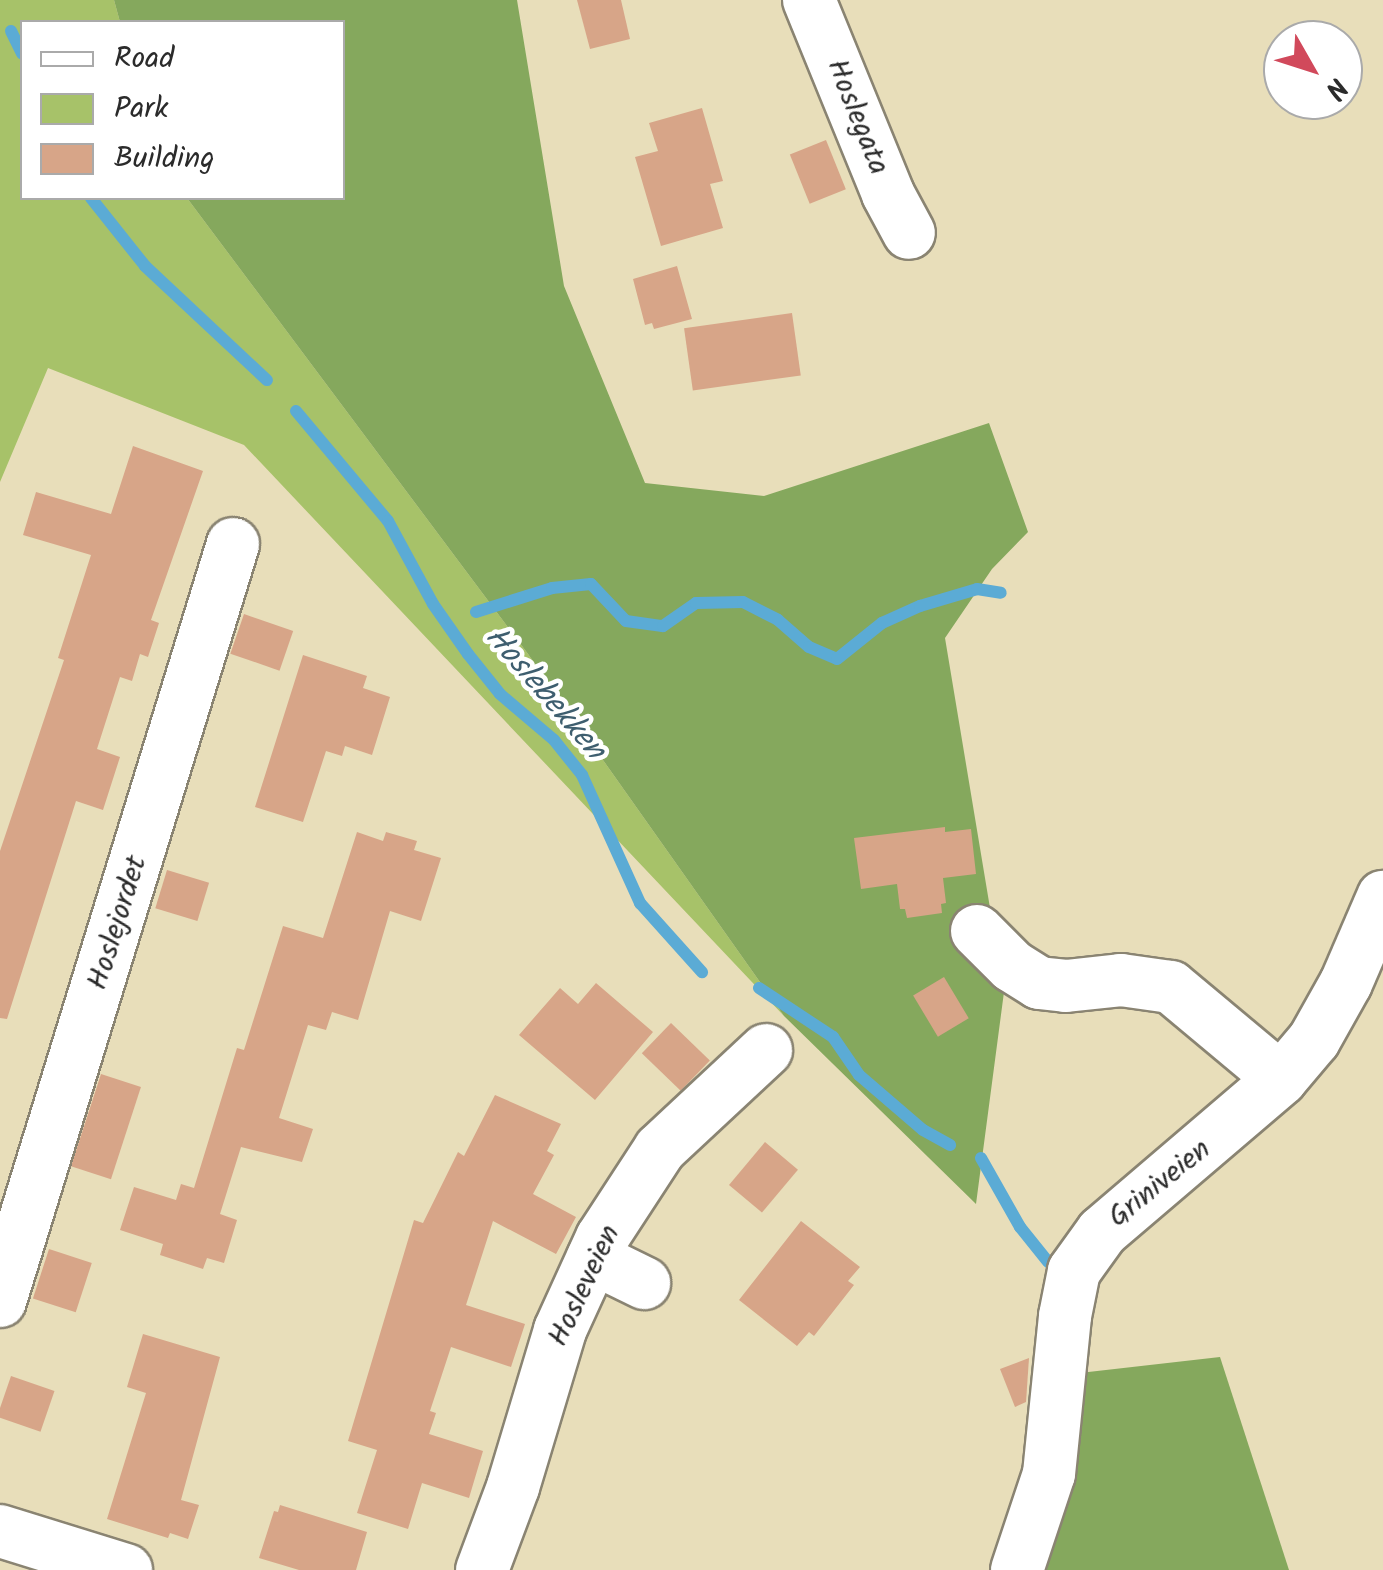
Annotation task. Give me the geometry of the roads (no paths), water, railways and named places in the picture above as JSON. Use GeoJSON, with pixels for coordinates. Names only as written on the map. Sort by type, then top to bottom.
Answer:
{"type":"FeatureCollection","features":[{"type":"Feature","properties":{"kind":"street","name":"Hoslegata"},"geometry":{"type":"LineString","coordinates":[[809,0],[888,194],[910,232]]}},
{"type":"Feature","properties":{"kind":"street","name":"Hoslejordet"},"geometry":{"type":"LineString","coordinates":[[0,1301],[234,544]]}},
{"type":"Feature","properties":{"kind":"street","name":"Griniveien"},"geometry":{"type":"LineString","coordinates":[[1016,1570],[1049,1474],[1074,1270],[1102,1232],[1281,1080],[1314,1040],[1346,983],[1383,897]]}},
{"type":"Feature","properties":{"kind":"street"},"geometry":{"type":"LineString","coordinates":[[977,931],[1012,966],[1040,983],[1066,986],[1121,980],[1171,987],[1281,1080]]}},
{"type":"Feature","properties":{"kind":"street","name":"Hosleveien"},"geometry":{"type":"LineString","coordinates":[[482,1570],[513,1487],[560,1330],[593,1258],[660,1149],[766,1050]]}},
{"type":"Feature","properties":{"kind":"street"},"geometry":{"type":"LineString","coordinates":[[593,1258],[644,1283]]}},
{"type":"Feature","properties":{"kind":"street"},"geometry":{"type":"LineString","coordinates":[[0,1530],[126,1570]]}},
{"type":"Feature","properties":{"kind":"waterway","name":"Hoslebekken"},"geometry":{"type":"LineString","coordinates":[[11,31],[20,50]]}},
{"type":"Feature","properties":{"kind":"waterway","name":"Hoslebekken"},"geometry":{"type":"LineString","coordinates":[[93,200],[145,266],[267,380]]}},
{"type":"Feature","properties":{"kind":"waterway","name":"Hoslebekken"},"geometry":{"type":"LineString","coordinates":[[296,411],[388,521],[433,604],[468,654],[500,694],[554,740],[582,775],[640,903],[702,972]]}},
{"type":"Feature","properties":{"kind":"waterway"},"geometry":{"type":"LineString","coordinates":[[476,612],[552,588],[591,584],[626,621],[663,626],[696,603],[743,602],[778,620],[809,647],[837,659],[882,623],[920,606],[977,589],[1001,593]]}},
{"type":"Feature","properties":{"kind":"waterway","name":"Hoslebekken"},"geometry":{"type":"LineString","coordinates":[[759,988],[833,1037],[859,1075],[923,1130],[950,1145]]}},
{"type":"Feature","properties":{"kind":"waterway","name":"Hoslebekken"},"geometry":{"type":"LineString","coordinates":[[981,1158],[1020,1227],[1048,1262]]}}]}
